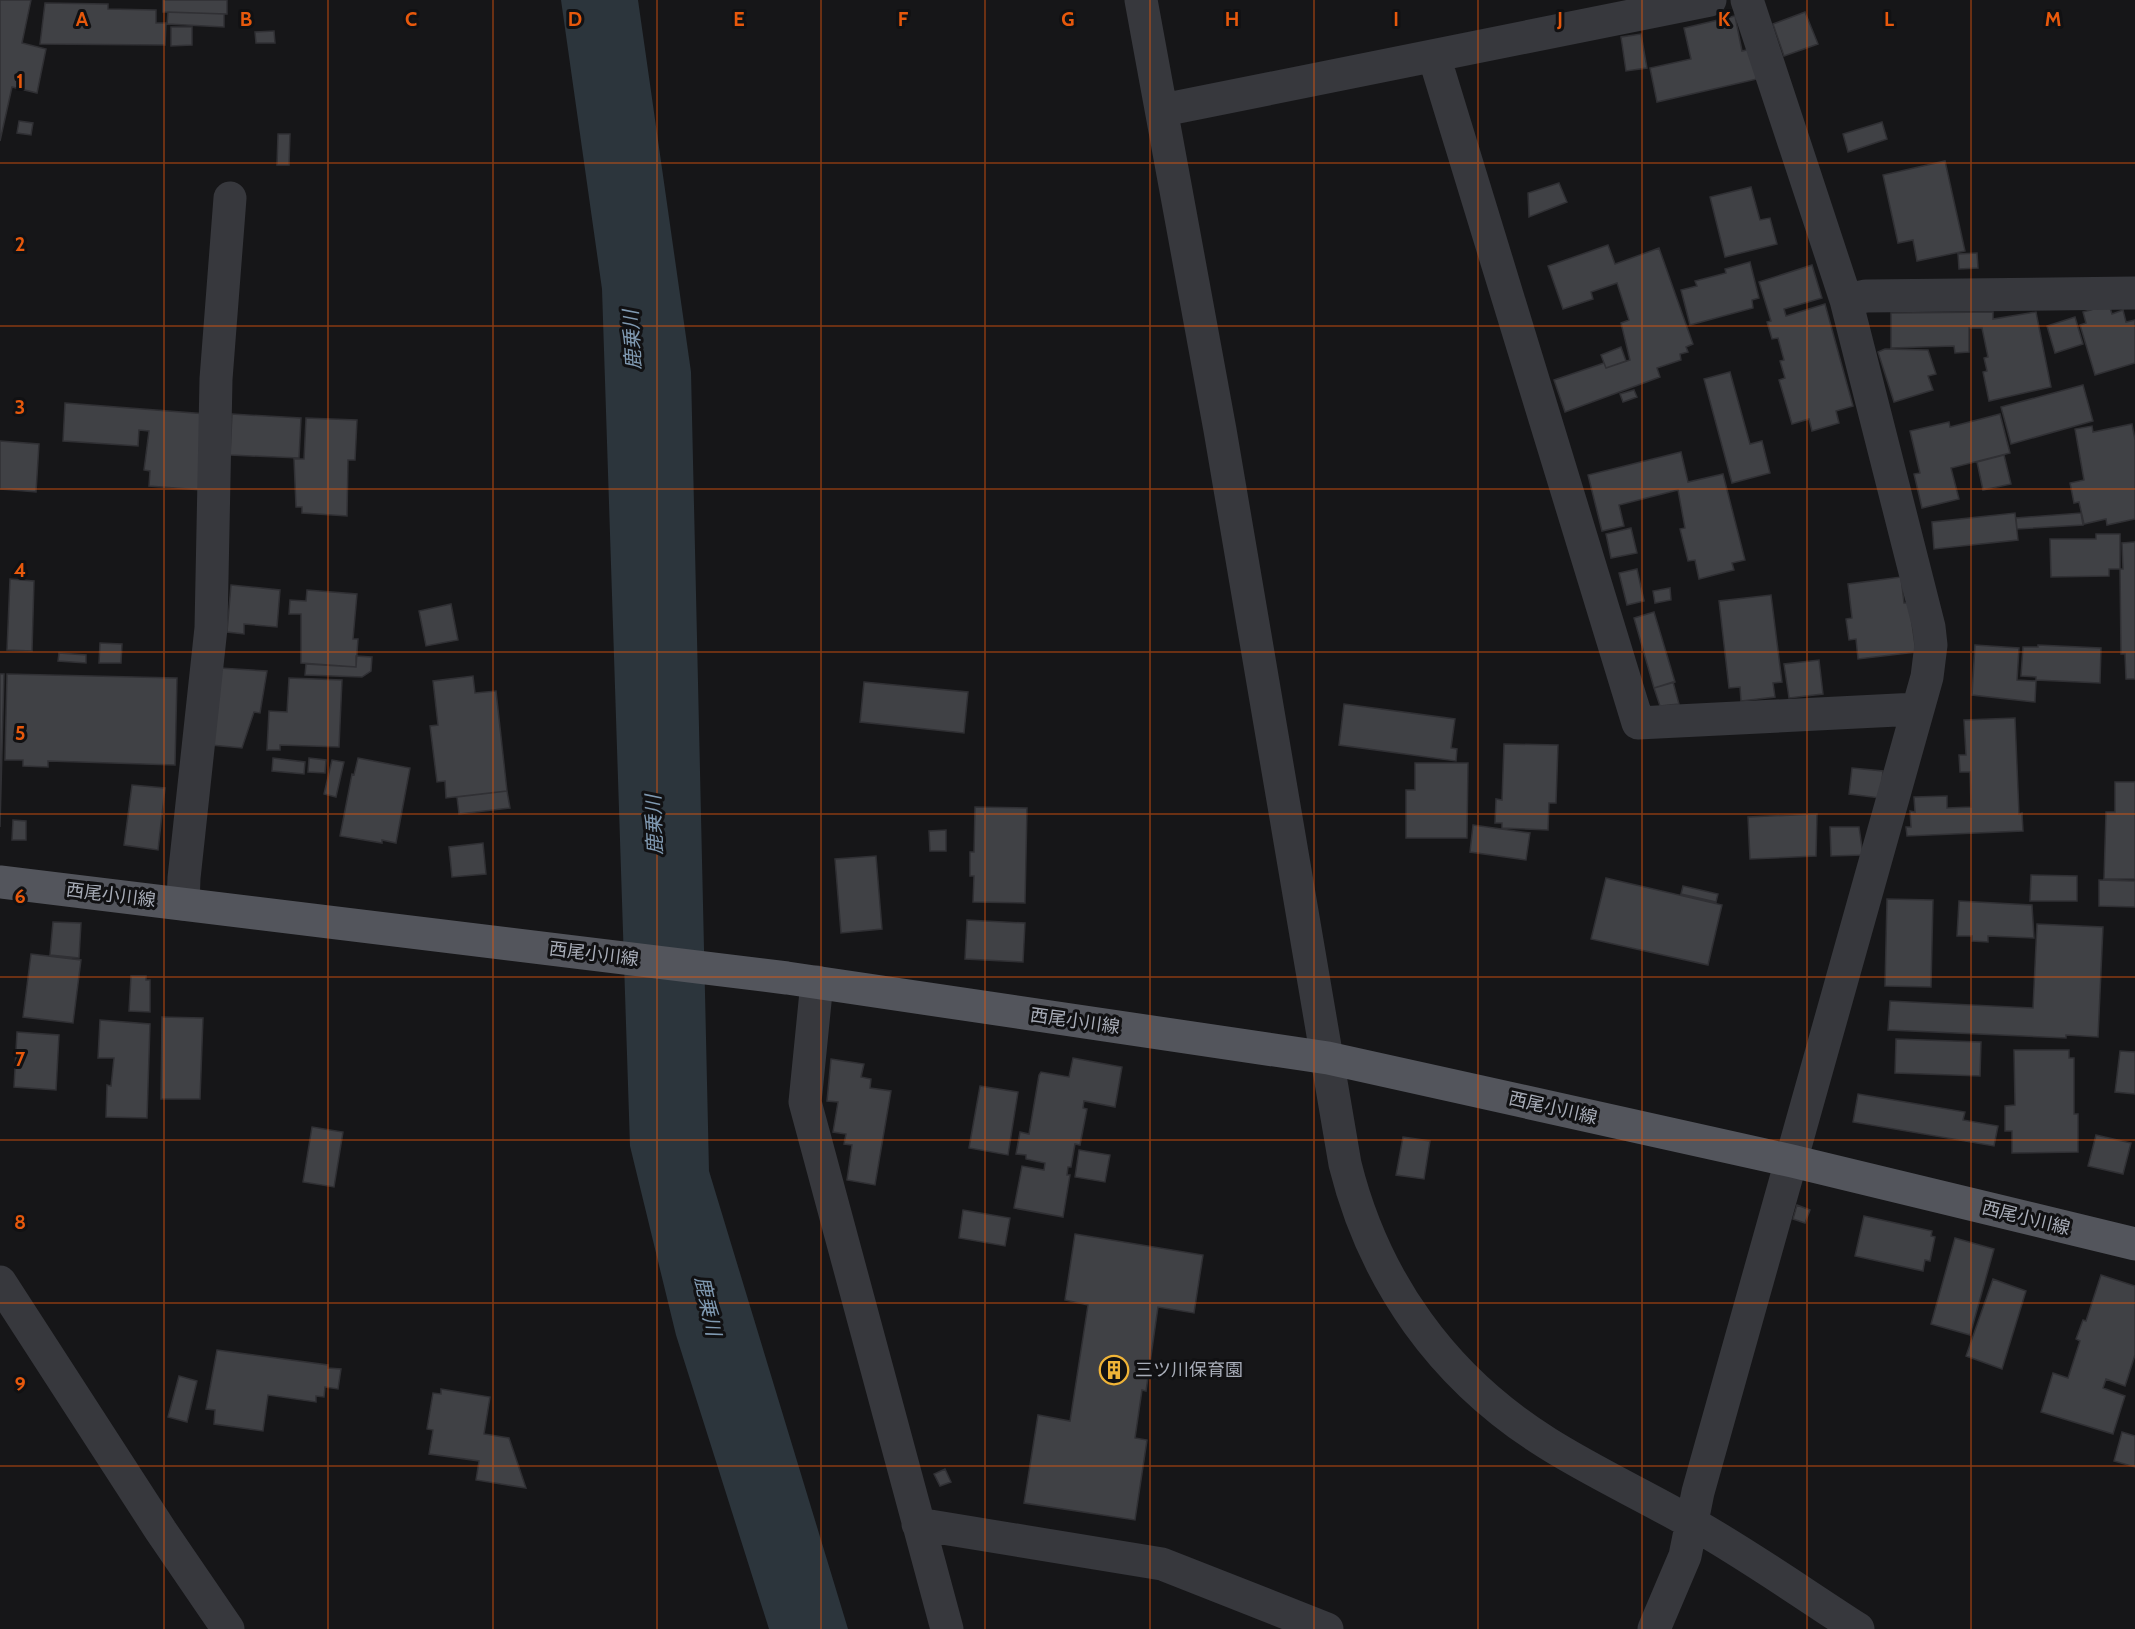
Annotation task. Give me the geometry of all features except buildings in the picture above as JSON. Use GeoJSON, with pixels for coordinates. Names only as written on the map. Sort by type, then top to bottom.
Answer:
{"type":"FeatureCollection","features":[{"type":"Feature","properties":{"kind":"main road","name":"西尾小川線"},"geometry":{"type":"LineString","coordinates":[[0,882],[802,980],[1328,1058],[1792,1161],[2135,1244]]}},
{"type":"Feature","properties":{"kind":"street"},"geometry":{"type":"LineString","coordinates":[[1141,0],[1163,110],[1345,1164],[1355,1203],[1371,1245],[1394,1289],[1422,1331],[1473,1388],[1546,1443],[1692,1523],[1858,1629]]}},
{"type":"Feature","properties":{"kind":"street"},"geometry":{"type":"LineString","coordinates":[[1163,110],[1710,0]]}},
{"type":"Feature","properties":{"kind":"street"},"geometry":{"type":"LineString","coordinates":[[1654,1629],[1685,1556],[1704,1470],[1781,1189],[1792,1161],[1927,677],[1931,645],[1929,627],[1846,300],[1747,0]]}},
{"type":"Feature","properties":{"kind":"street"},"geometry":{"type":"LineString","coordinates":[[1434,56],[1638,723],[1917,709]]}},
{"type":"Feature","properties":{"kind":"street"},"geometry":{"type":"LineString","coordinates":[[183,904],[211,628],[216,380],[230,198]]}},
{"type":"Feature","properties":{"kind":"street"},"geometry":{"type":"LineString","coordinates":[[1846,300],[1866,296],[2135,293]]}},
{"type":"Feature","properties":{"kind":"street"},"geometry":{"type":"LineString","coordinates":[[802,980],[805,1102],[947,1629]]}},
{"type":"Feature","properties":{"kind":"street"},"geometry":{"type":"LineString","coordinates":[[0,1282],[161,1531],[228,1629]]}},
{"type":"Feature","properties":{"kind":"street"},"geometry":{"type":"LineString","coordinates":[[918,1524],[1162,1564],[1327,1629]]}},
{"type":"Feature","properties":{"kind":"water","name":"鹿乗川"},"geometry":{"type":"Polygon","coordinates":[[[561,0],[638,0],[691,372],[709,1171],[848,1629],[769,1629],[676,1335],[630,1146],[602,289],[561,0]]]}},
{"type":"Feature","properties":{"kind":"place","name":"三ツ川保育園"},"geometry":{"type":"Point","coordinates":[1114,1370]}}]}
